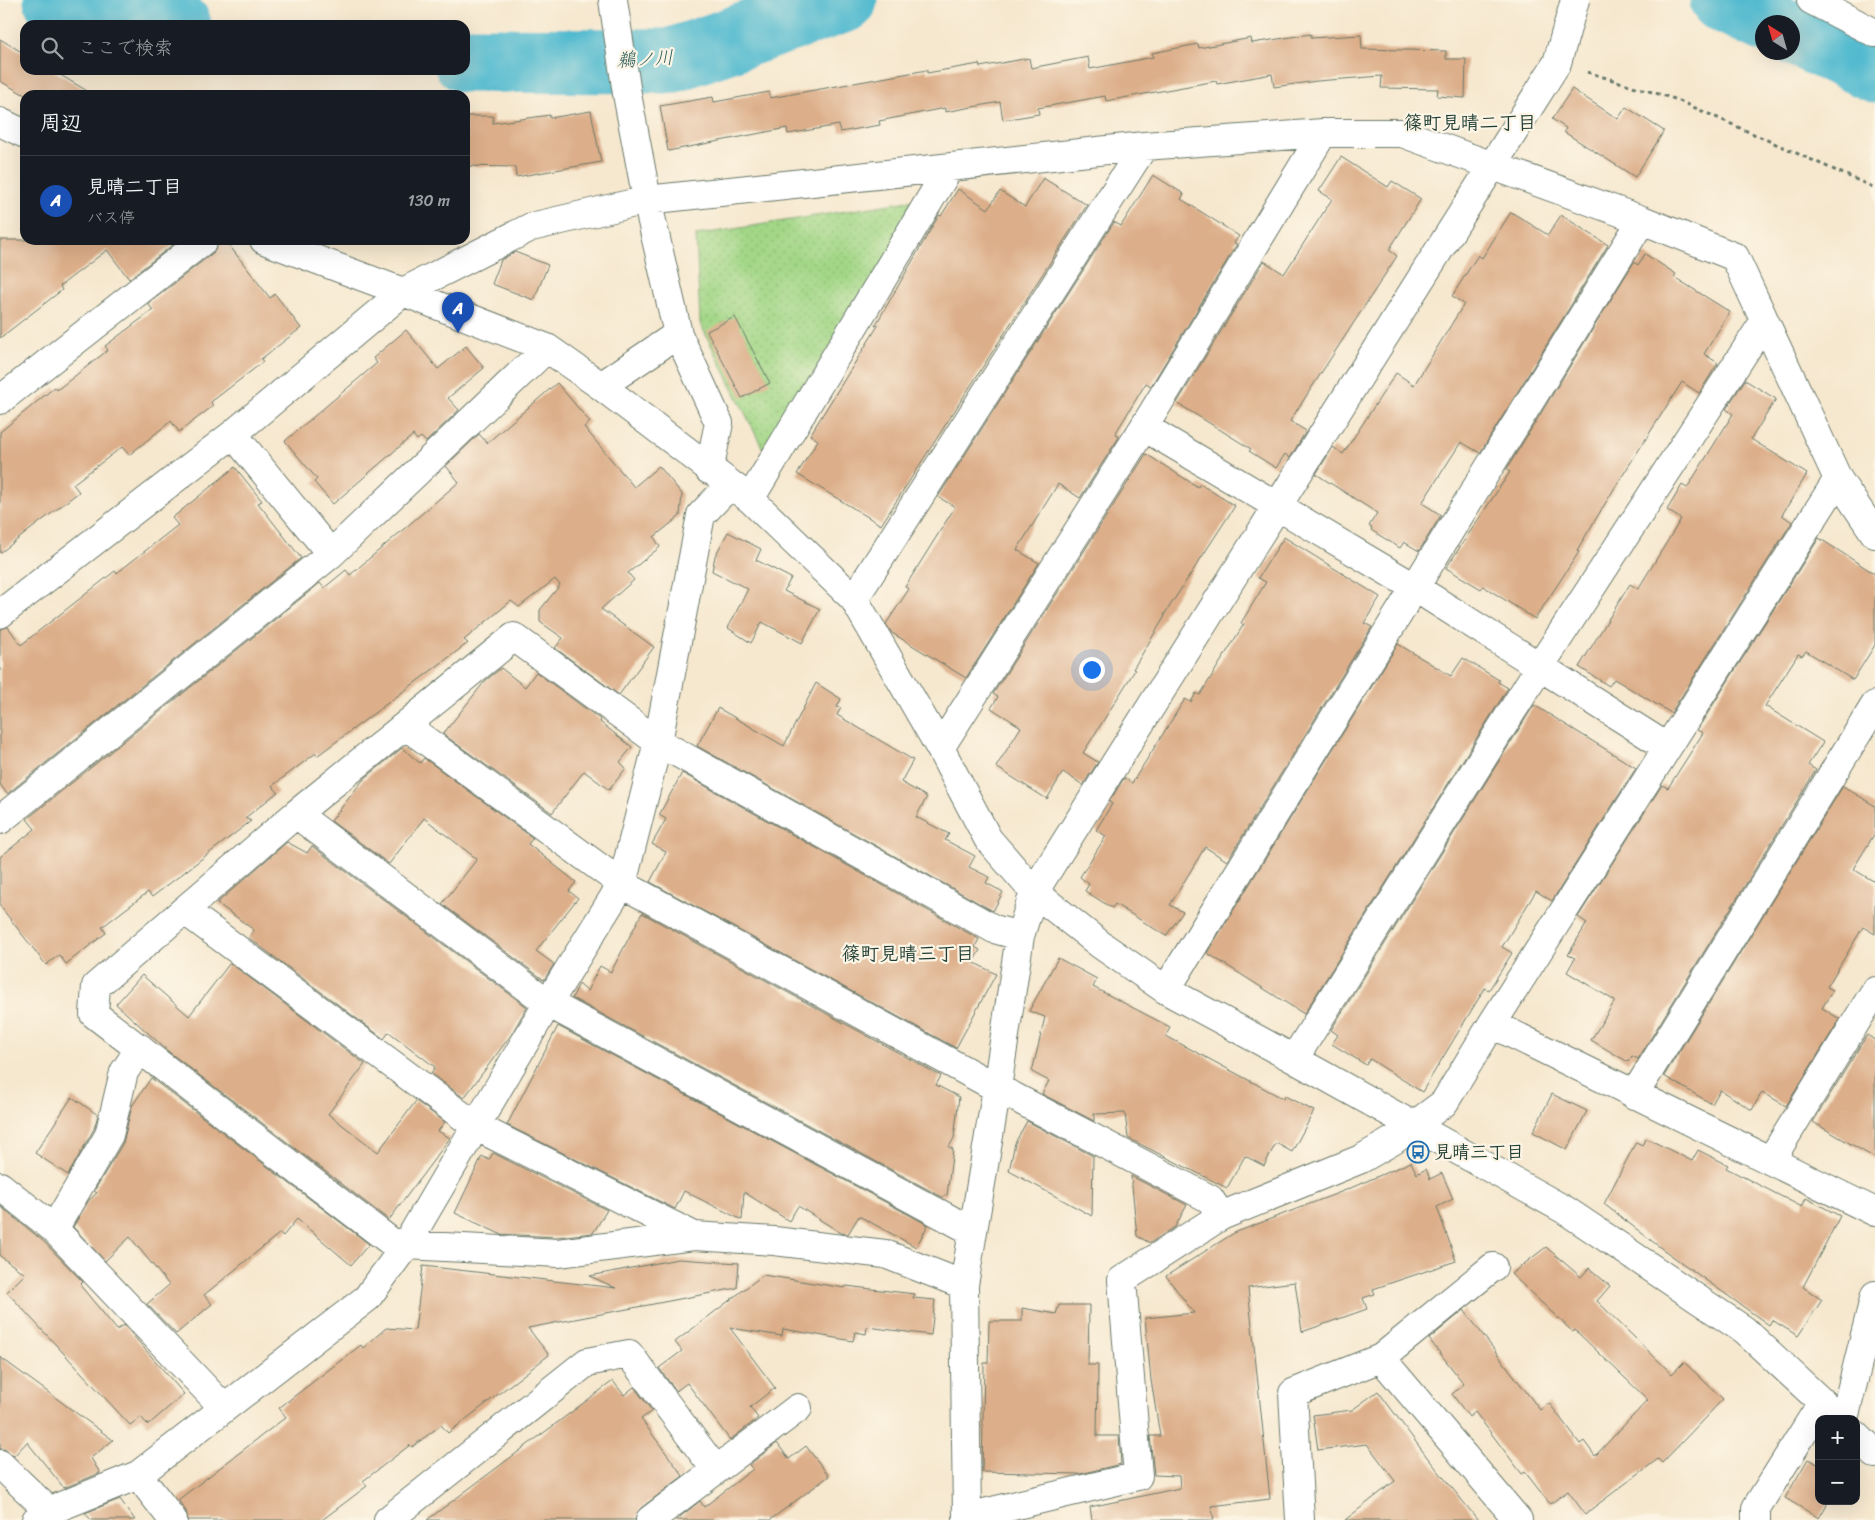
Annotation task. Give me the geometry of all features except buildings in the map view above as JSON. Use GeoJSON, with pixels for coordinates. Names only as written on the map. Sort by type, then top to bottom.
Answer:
{"type":"FeatureCollection","features":[{"type":"Feature","properties":{"kind":"street"},"geometry":{"type":"LineString","coordinates":[[612,0],[647,200],[678,334],[719,423],[730,485]]}},
{"type":"Feature","properties":{"kind":"street"},"geometry":{"type":"LineString","coordinates":[[1575,0],[1557,63],[1280,506],[1034,892],[1020,936],[964,1285],[968,1518],[1138,1476],[1122,1280],[1221,1216],[1362,1159],[1394,1140],[1444,1103],[1492,1024],[1838,479]]}},
{"type":"Feature","properties":{"kind":"street"},"geometry":{"type":"LineString","coordinates":[[1811,0],[1875,33]]}},
{"type":"Feature","properties":{"kind":"street"},"geometry":{"type":"LineString","coordinates":[[0,122],[20,132]]}},
{"type":"Feature","properties":{"kind":"street"},"geometry":{"type":"LineString","coordinates":[[940,748],[1144,427],[1323,133]]}},
{"type":"Feature","properties":{"kind":"street"},"geometry":{"type":"LineString","coordinates":[[0,614],[233,434],[403,292],[531,227],[647,200],[1144,146],[1323,133],[1402,134],[1642,220],[1734,257],[1838,479],[1875,534]]}},
{"type":"Feature","properties":{"kind":"street"},"geometry":{"type":"LineString","coordinates":[[854,599],[1144,146]]}},
{"type":"Feature","properties":{"kind":"street"},"geometry":{"type":"LineString","coordinates":[[0,1464],[42,1516],[138,1475],[368,1298],[406,1245],[477,1127],[548,1003],[622,884],[658,742],[701,515],[730,485],[949,168]]}},
{"type":"Feature","properties":{"kind":"street"},"geometry":{"type":"LineString","coordinates":[[1166,990],[1642,220]]}},
{"type":"Feature","properties":{"kind":"street"},"geometry":{"type":"LineString","coordinates":[[0,400],[198,245]]}},
{"type":"Feature","properties":{"kind":"street"},"geometry":{"type":"LineString","coordinates":[[277,245],[547,348],[601,386],[730,485],[854,599],[940,748],[988,840],[1034,892],[1101,945],[1166,990],[1565,1210],[1744,1330],[1831,1411],[1756,1508],[1756,1520]]}},
{"type":"Feature","properties":{"kind":"street"},"geometry":{"type":"LineString","coordinates":[[1294,1059],[1539,668],[1764,322]]}},
{"type":"Feature","properties":{"kind":"street"},"geometry":{"type":"LineString","coordinates":[[601,386],[678,334]]}},
{"type":"Feature","properties":{"kind":"street"},"geometry":{"type":"LineString","coordinates":[[0,820],[331,554],[547,348]]}},
{"type":"Feature","properties":{"kind":"street"},"geometry":{"type":"LineString","coordinates":[[1144,427],[1414,587],[1539,668],[1667,747]]}},
{"type":"Feature","properties":{"kind":"street"},"geometry":{"type":"LineString","coordinates":[[233,434],[331,554]]}},
{"type":"Feature","properties":{"kind":"street"},"geometry":{"type":"LineString","coordinates":[[964,1285],[885,1254],[774,1241],[694,1236],[558,1253],[406,1245],[390,1241],[94,1014],[96,986],[296,814],[514,637],[658,742],[994,929],[1020,936]]}},
{"type":"Feature","properties":{"kind":"street"},"geometry":{"type":"LineString","coordinates":[[1634,1095],[1875,705]]}},
{"type":"Feature","properties":{"kind":"street"},"geometry":{"type":"LineString","coordinates":[[406,726],[622,884],[997,1088],[1210,1199],[1221,1216]]}},
{"type":"Feature","properties":{"kind":"street"},"geometry":{"type":"LineString","coordinates":[[296,814],[548,1003],[972,1231]]}},
{"type":"Feature","properties":{"kind":"street"},"geometry":{"type":"LineString","coordinates":[[184,910],[477,1127],[694,1236]]}},
{"type":"Feature","properties":{"kind":"street"},"geometry":{"type":"LineString","coordinates":[[1771,1160],[1875,991]]}},
{"type":"Feature","properties":{"kind":"street"},"geometry":{"type":"LineString","coordinates":[[1492,1024],[1875,1212]]}},
{"type":"Feature","properties":{"kind":"street"},"geometry":{"type":"LineString","coordinates":[[54,1229],[109,1135],[124,1072],[140,1048]]}},
{"type":"Feature","properties":{"kind":"street"},"geometry":{"type":"LineString","coordinates":[[0,1186],[54,1229],[224,1408]]}},
{"type":"Feature","properties":{"kind":"street"},"geometry":{"type":"LineString","coordinates":[[1300,1520],[1293,1393],[1381,1358],[1493,1267]]}},
{"type":"Feature","properties":{"kind":"street"},"geometry":{"type":"LineString","coordinates":[[1845,1415],[1875,1295]]}},
{"type":"Feature","properties":{"kind":"street"},"geometry":{"type":"LineString","coordinates":[[388,1520],[587,1362],[629,1354],[715,1469]]}},
{"type":"Feature","properties":{"kind":"street"},"geometry":{"type":"LineString","coordinates":[[1381,1358],[1518,1520]]}},
{"type":"Feature","properties":{"kind":"street"},"geometry":{"type":"LineString","coordinates":[[650,1520],[798,1408]]}},
{"type":"Feature","properties":{"kind":"street"},"geometry":{"type":"LineString","coordinates":[[1860,1439],[1875,1454]]}},
{"type":"Feature","properties":{"kind":"street"},"geometry":{"type":"LineString","coordinates":[[138,1475],[173,1520]]}},
{"type":"Feature","properties":{"kind":"path"},"geometry":{"type":"LineString","coordinates":[[1557,63],[1675,99],[1875,188]]}},
{"type":"Feature","properties":{"kind":"green space"},"geometry":{"type":"Polygon","coordinates":[[[928,198],[764,451],[700,323],[696,235],[928,198]]]}},
{"type":"Feature","properties":{"kind":"waterway","name":"鵜ノ川"},"geometry":{"type":"LineString","coordinates":[[56,0],[64,5],[150,20]]}},
{"type":"Feature","properties":{"kind":"waterway","name":"鵜ノ川"},"geometry":{"type":"LineString","coordinates":[[470,60],[670,61],[845,0]]}},
{"type":"Feature","properties":{"kind":"waterway","name":"鵜ノ川"},"geometry":{"type":"LineString","coordinates":[[1722,0],[1755,15]]}},
{"type":"Feature","properties":{"kind":"waterway","name":"鵜ノ川"},"geometry":{"type":"LineString","coordinates":[[1800,36],[1875,70]]}},
{"type":"Feature","properties":{"kind":"place","name":"見晴二丁目"},"geometry":{"type":"Point","coordinates":[458,333]}},
{"type":"Feature","properties":{"kind":"place","name":"見晴三丁目"},"geometry":{"type":"Point","coordinates":[1418,1152]}},
{"type":"Feature","properties":{"kind":"district","name":"篠町見晴二丁目"},"geometry":{"type":"Point","coordinates":[1470,122]}},
{"type":"Feature","properties":{"kind":"district","name":"篠町見晴三丁目"},"geometry":{"type":"Point","coordinates":[908,953]}}]}
